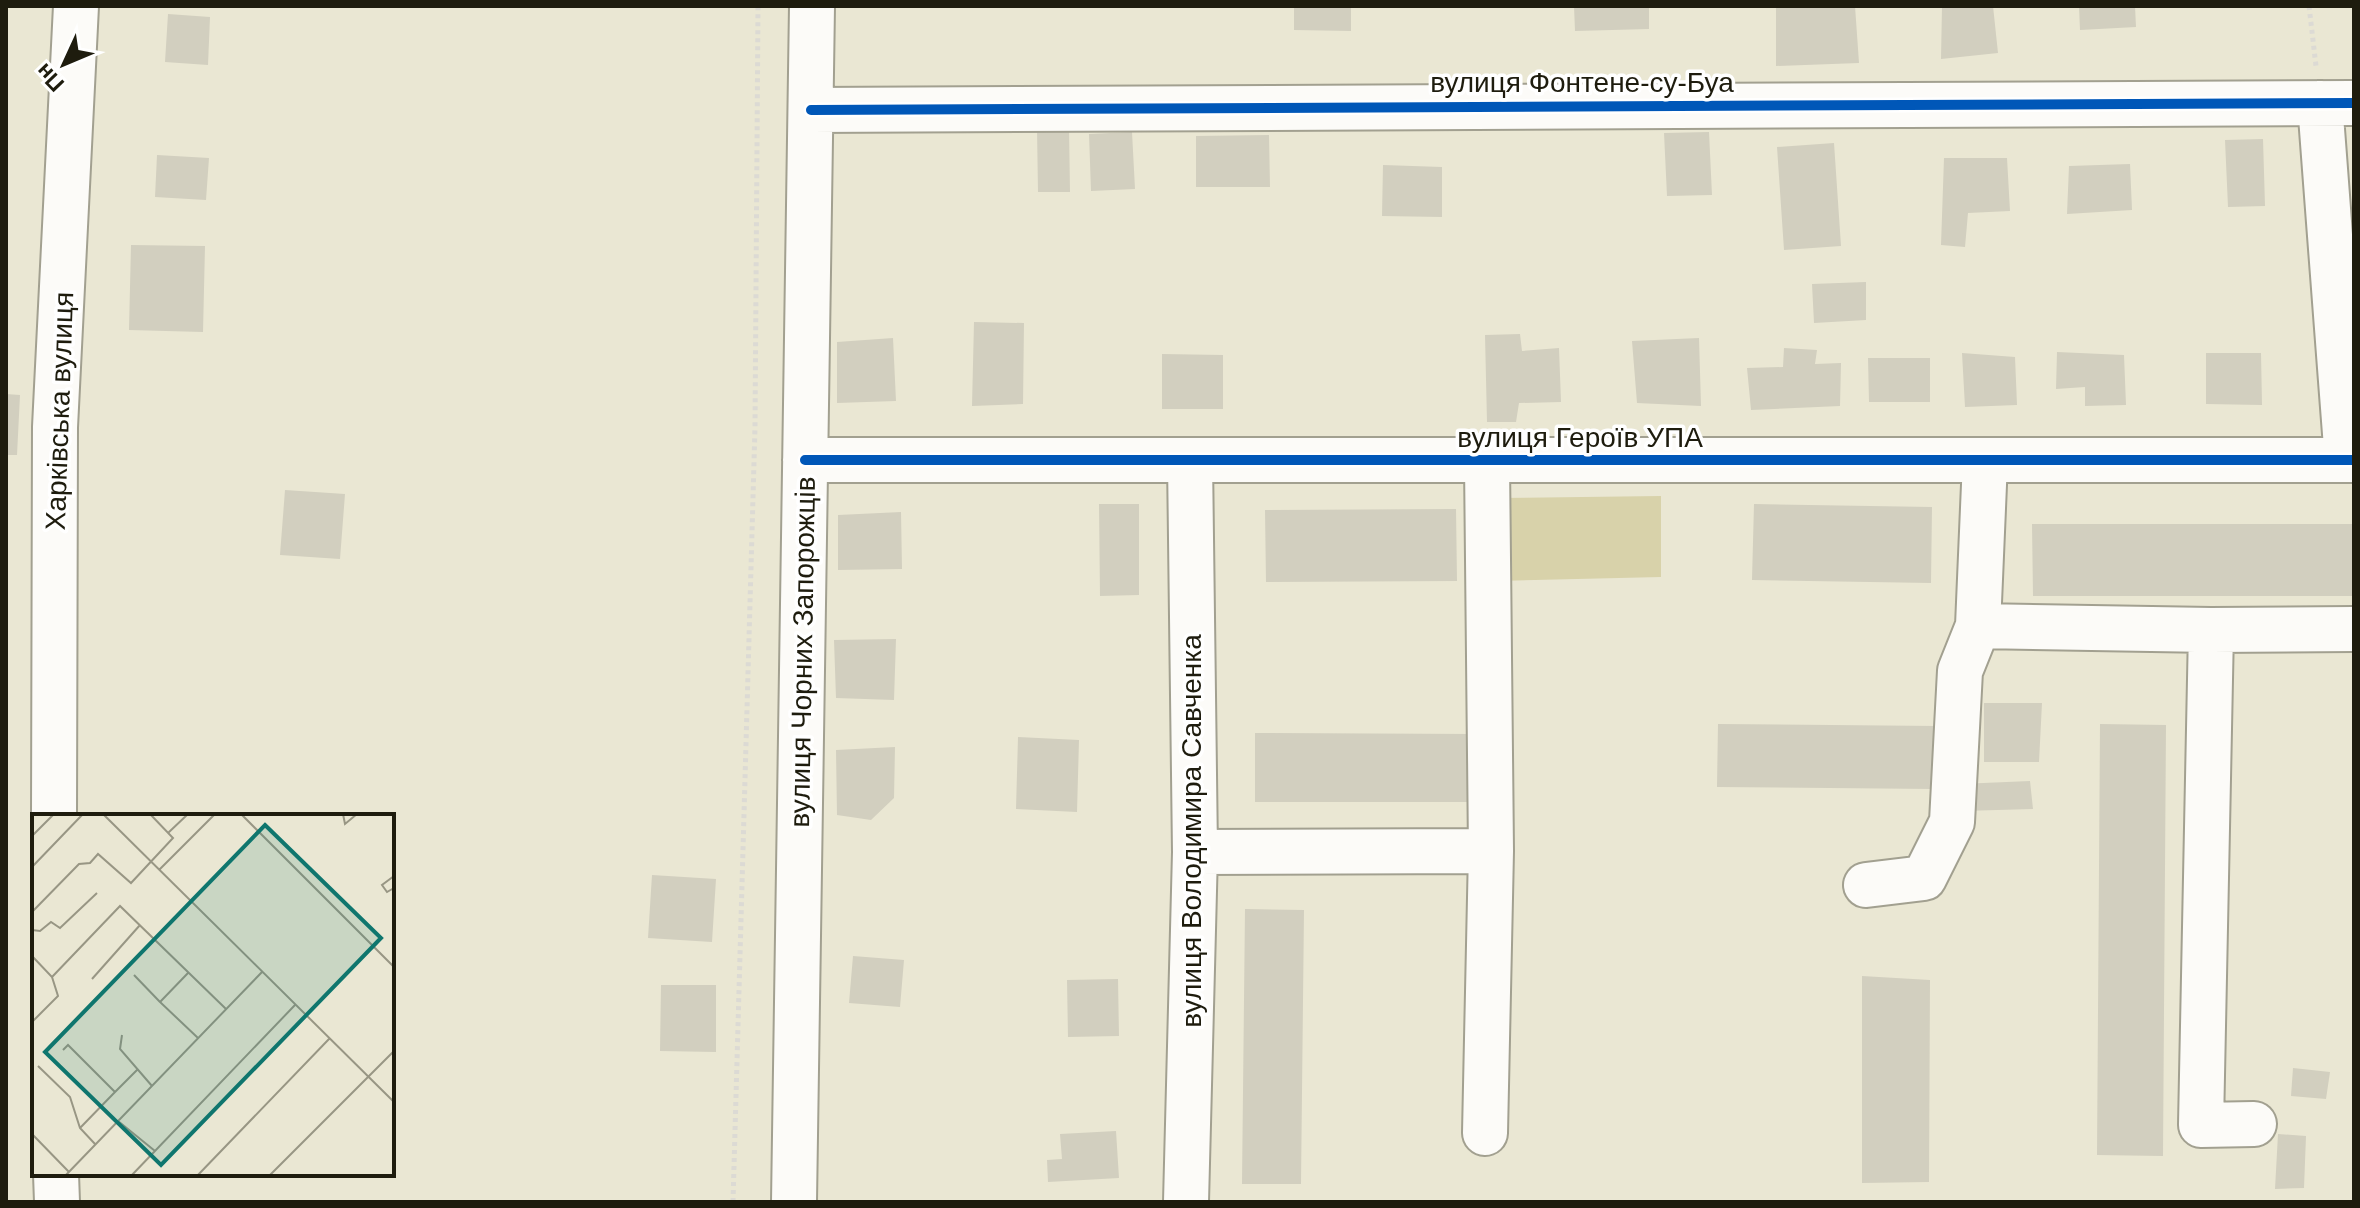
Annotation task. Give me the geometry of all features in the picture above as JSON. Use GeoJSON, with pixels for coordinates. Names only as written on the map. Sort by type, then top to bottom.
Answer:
{"type":"FeatureCollection","features":[{"type":"Feature","properties":{"kind":"street","name":"Харківська вулиця"},"geometry":{"type":"LineString","coordinates":[[54,814],[55,427],[76,6]]}},
{"type":"Feature","properties":{"kind":"street","name":"вулиця Чорних Запорожців"},"geometry":{"type":"LineString","coordinates":[[794,1202],[812,6]]}},
{"type":"Feature","properties":{"kind":"street","name":"вулиця Фонтене-су-Буа"},"geometry":{"type":"LineString","coordinates":[[811,110],[2337,103]]}},
{"type":"Feature","properties":{"kind":"street"},"geometry":{"type":"LineString","coordinates":[[2337,103],[2350,460]]}},
{"type":"Feature","properties":{"kind":"street","name":"вулиця Героїв УПА"},"geometry":{"type":"LineString","coordinates":[[805,460],[2350,460]]}},
{"type":"Feature","properties":{"kind":"street","name":"вулиця Володимира Савченка"},"geometry":{"type":"LineString","coordinates":[[1186,1202],[1195,852],[1190,460]]}},
{"type":"Feature","properties":{"kind":"street"},"geometry":{"type":"LineString","coordinates":[[1866,885],[1924,878],[1952,822],[1960,671],[1978,626],[1985,461]]}},
{"type":"Feature","properties":{"kind":"street"},"geometry":{"type":"LineString","coordinates":[[1485,1133],[1491,851],[1487,462]]}},
{"type":"Feature","properties":{"kind":"street"},"geometry":{"type":"LineString","coordinates":[[1978,626],[2354,629]]}},
{"type":"Feature","properties":{"kind":"street"},"geometry":{"type":"LineString","coordinates":[[2211,630],[2201,1125],[2254,1124]]}},
{"type":"Feature","properties":{"kind":"street"},"geometry":{"type":"LineString","coordinates":[[1195,852],[1491,851]]}},
{"type":"Feature","properties":{"kind":"street"},"geometry":{"type":"LineString","coordinates":[[56,1176],[57,1202]]}},
{"type":"Feature","properties":{"kind":"path"},"geometry":{"type":"LineString","coordinates":[[733,1202],[755,427],[758,6]]}},
{"type":"Feature","properties":{"kind":"path"},"geometry":{"type":"LineString","coordinates":[[2309,6],[2337,103]]}},
{"type":"Feature","properties":{"kind":"shaded area"},"geometry":{"type":"Polygon","coordinates":[[[1661,496],[1661,577],[1497,581],[1497,498],[1661,496]]]}},
{"type":"Feature","properties":{"kind":"building"},"geometry":{"type":"Polygon","coordinates":[[[1294,6],[1351,6],[1351,31],[1294,30],[1294,6]]]}},
{"type":"Feature","properties":{"kind":"building"},"geometry":{"type":"Polygon","coordinates":[[[1574,6],[1649,6],[1649,29],[1575,31],[1574,6]]]}},
{"type":"Feature","properties":{"kind":"building"},"geometry":{"type":"Polygon","coordinates":[[[1776,6],[1855,6],[1859,63],[1776,66],[1776,6]]]}},
{"type":"Feature","properties":{"kind":"building"},"geometry":{"type":"Polygon","coordinates":[[[1942,6],[1993,6],[1998,53],[1941,59],[1942,6]]]}},
{"type":"Feature","properties":{"kind":"building"},"geometry":{"type":"Polygon","coordinates":[[[2079,6],[2135,6],[2136,27],[2080,30],[2079,6]]]}},
{"type":"Feature","properties":{"kind":"building"},"geometry":{"type":"Polygon","coordinates":[[[168,14],[210,17],[208,65],[165,62],[168,14]]]}},
{"type":"Feature","properties":{"kind":"building"},"geometry":{"type":"Polygon","coordinates":[[[1037,128],[1069,128],[1070,192],[1038,192],[1037,128]]]}},
{"type":"Feature","properties":{"kind":"building"},"geometry":{"type":"Polygon","coordinates":[[[1132,132],[1135,189],[1091,191],[1089,134],[1132,132]]]}},
{"type":"Feature","properties":{"kind":"building"},"geometry":{"type":"Polygon","coordinates":[[[1709,132],[1712,195],[1667,196],[1664,133],[1709,132]]]}},
{"type":"Feature","properties":{"kind":"building"},"geometry":{"type":"Polygon","coordinates":[[[1269,135],[1270,187],[1196,187],[1196,136],[1269,135]]]}},
{"type":"Feature","properties":{"kind":"building"},"geometry":{"type":"Polygon","coordinates":[[[2263,139],[2265,206],[2228,207],[2225,140],[2263,139]]]}},
{"type":"Feature","properties":{"kind":"building"},"geometry":{"type":"Polygon","coordinates":[[[1834,143],[1841,246],[1784,250],[1777,147],[1834,143]]]}},
{"type":"Feature","properties":{"kind":"building"},"geometry":{"type":"Polygon","coordinates":[[[157,155],[209,158],[206,200],[155,197],[157,155]]]}},
{"type":"Feature","properties":{"kind":"building"},"geometry":{"type":"Polygon","coordinates":[[[1944,158],[2007,158],[2010,211],[1968,213],[1965,247],[1941,245],[1944,158]]]}},
{"type":"Feature","properties":{"kind":"building"},"geometry":{"type":"Polygon","coordinates":[[[2130,164],[2132,210],[2067,214],[2069,166],[2130,164]]]}},
{"type":"Feature","properties":{"kind":"building"},"geometry":{"type":"Polygon","coordinates":[[[1383,165],[1442,167],[1442,217],[1382,216],[1383,165]]]}},
{"type":"Feature","properties":{"kind":"building"},"geometry":{"type":"Polygon","coordinates":[[[131,245],[205,246],[203,332],[129,330],[131,245]]]}},
{"type":"Feature","properties":{"kind":"building"},"geometry":{"type":"Polygon","coordinates":[[[1866,282],[1866,320],[1814,323],[1812,284],[1866,282]]]}},
{"type":"Feature","properties":{"kind":"building"},"geometry":{"type":"Polygon","coordinates":[[[974,322],[1024,323],[1023,404],[972,406],[974,322]]]}},
{"type":"Feature","properties":{"kind":"building"},"geometry":{"type":"Polygon","coordinates":[[[1520,334],[1522,351],[1559,348],[1561,402],[1519,403],[1516,422],[1487,422],[1485,335],[1520,334]]]}},
{"type":"Feature","properties":{"kind":"building"},"geometry":{"type":"Polygon","coordinates":[[[893,338],[896,401],[837,403],[837,342],[893,338]]]}},
{"type":"Feature","properties":{"kind":"building"},"geometry":{"type":"Polygon","coordinates":[[[1699,338],[1701,406],[1637,403],[1632,341],[1699,338]]]}},
{"type":"Feature","properties":{"kind":"building"},"geometry":{"type":"Polygon","coordinates":[[[1784,348],[1817,350],[1815,364],[1841,363],[1840,406],[1751,410],[1747,368],[1783,367],[1784,348]]]}},
{"type":"Feature","properties":{"kind":"building"},"geometry":{"type":"Polygon","coordinates":[[[2057,352],[2124,355],[2126,405],[2085,406],[2085,387],[2056,389],[2057,352]]]}},
{"type":"Feature","properties":{"kind":"building"},"geometry":{"type":"Polygon","coordinates":[[[1962,353],[2015,357],[2017,405],[1965,407],[1962,353]]]}},
{"type":"Feature","properties":{"kind":"building"},"geometry":{"type":"Polygon","coordinates":[[[2206,353],[2261,353],[2262,405],[2206,404],[2206,353]]]}},
{"type":"Feature","properties":{"kind":"building"},"geometry":{"type":"Polygon","coordinates":[[[1162,354],[1223,355],[1223,409],[1162,409],[1162,354]]]}},
{"type":"Feature","properties":{"kind":"building"},"geometry":{"type":"Polygon","coordinates":[[[1868,358],[1930,358],[1930,402],[1869,402],[1868,358]]]}},
{"type":"Feature","properties":{"kind":"building"},"geometry":{"type":"Polygon","coordinates":[[[6,394],[20,395],[17,455],[6,455],[6,394]]]}},
{"type":"Feature","properties":{"kind":"building"},"geometry":{"type":"Polygon","coordinates":[[[285,490],[345,494],[340,559],[280,555],[285,490]]]}},
{"type":"Feature","properties":{"kind":"building"},"geometry":{"type":"Polygon","coordinates":[[[1099,504],[1139,504],[1139,595],[1100,596],[1099,504]]]}},
{"type":"Feature","properties":{"kind":"building"},"geometry":{"type":"Polygon","coordinates":[[[1754,504],[1932,507],[1931,583],[1752,580],[1754,504]]]}},
{"type":"Feature","properties":{"kind":"building"},"geometry":{"type":"Polygon","coordinates":[[[1456,509],[1457,581],[1266,582],[1265,510],[1456,509]]]}},
{"type":"Feature","properties":{"kind":"building"},"geometry":{"type":"Polygon","coordinates":[[[901,512],[902,569],[838,570],[838,515],[901,512]]]}},
{"type":"Feature","properties":{"kind":"building"},"geometry":{"type":"Polygon","coordinates":[[[2032,524],[2354,524],[2354,596],[2033,596],[2032,524]]]}},
{"type":"Feature","properties":{"kind":"building"},"geometry":{"type":"Polygon","coordinates":[[[896,639],[894,700],[836,698],[834,640],[896,639]]]}},
{"type":"Feature","properties":{"kind":"building"},"geometry":{"type":"Polygon","coordinates":[[[1984,703],[2042,703],[2039,762],[1984,762],[1984,703]]]}},
{"type":"Feature","properties":{"kind":"building"},"geometry":{"type":"Polygon","coordinates":[[[1718,724],[1937,726],[1933,789],[1717,787],[1718,724]]]}},
{"type":"Feature","properties":{"kind":"building"},"geometry":{"type":"Polygon","coordinates":[[[2100,724],[2166,725],[2163,1156],[2097,1155],[2100,724]]]}},
{"type":"Feature","properties":{"kind":"building"},"geometry":{"type":"Polygon","coordinates":[[[1255,733],[1475,734],[1475,802],[1255,802],[1255,733]]]}},
{"type":"Feature","properties":{"kind":"building"},"geometry":{"type":"Polygon","coordinates":[[[1018,737],[1079,740],[1077,812],[1016,809],[1018,737]]]}},
{"type":"Feature","properties":{"kind":"building"},"geometry":{"type":"Polygon","coordinates":[[[895,747],[894,798],[871,820],[837,815],[836,750],[895,747]]]}},
{"type":"Feature","properties":{"kind":"building"},"geometry":{"type":"Polygon","coordinates":[[[2030,781],[2033,809],[1962,811],[1960,784],[2030,781]]]}},
{"type":"Feature","properties":{"kind":"building"},"geometry":{"type":"Polygon","coordinates":[[[652,875],[716,879],[712,942],[648,938],[652,875]]]}},
{"type":"Feature","properties":{"kind":"building"},"geometry":{"type":"Polygon","coordinates":[[[1245,909],[1304,910],[1301,1184],[1242,1184],[1245,909]]]}},
{"type":"Feature","properties":{"kind":"building"},"geometry":{"type":"Polygon","coordinates":[[[853,956],[904,960],[900,1007],[849,1003],[853,956]]]}},
{"type":"Feature","properties":{"kind":"building"},"geometry":{"type":"Polygon","coordinates":[[[1862,976],[1930,980],[1929,1182],[1862,1183],[1862,976]]]}},
{"type":"Feature","properties":{"kind":"building"},"geometry":{"type":"Polygon","coordinates":[[[1118,979],[1119,1036],[1068,1037],[1067,980],[1118,979]]]}},
{"type":"Feature","properties":{"kind":"building"},"geometry":{"type":"Polygon","coordinates":[[[661,985],[716,985],[716,1052],[660,1051],[661,985]]]}},
{"type":"Feature","properties":{"kind":"building"},"geometry":{"type":"Polygon","coordinates":[[[2293,1068],[2330,1072],[2326,1099],[2291,1096],[2293,1068]]]}},
{"type":"Feature","properties":{"kind":"building"},"geometry":{"type":"Polygon","coordinates":[[[1116,1131],[1119,1178],[1048,1182],[1047,1160],[1062,1159],[1060,1134],[1116,1131]]]}},
{"type":"Feature","properties":{"kind":"building"},"geometry":{"type":"Polygon","coordinates":[[[2278,1134],[2306,1136],[2304,1188],[2275,1189],[2278,1134]]]}},
{"type":"Feature","properties":{"kind":"cycle path"},"geometry":{"type":"LineString","coordinates":[[811,110],[2354,103]]}},
{"type":"Feature","properties":{"kind":"cycle path"},"geometry":{"type":"LineString","coordinates":[[805,460],[2354,460]]}}]}
